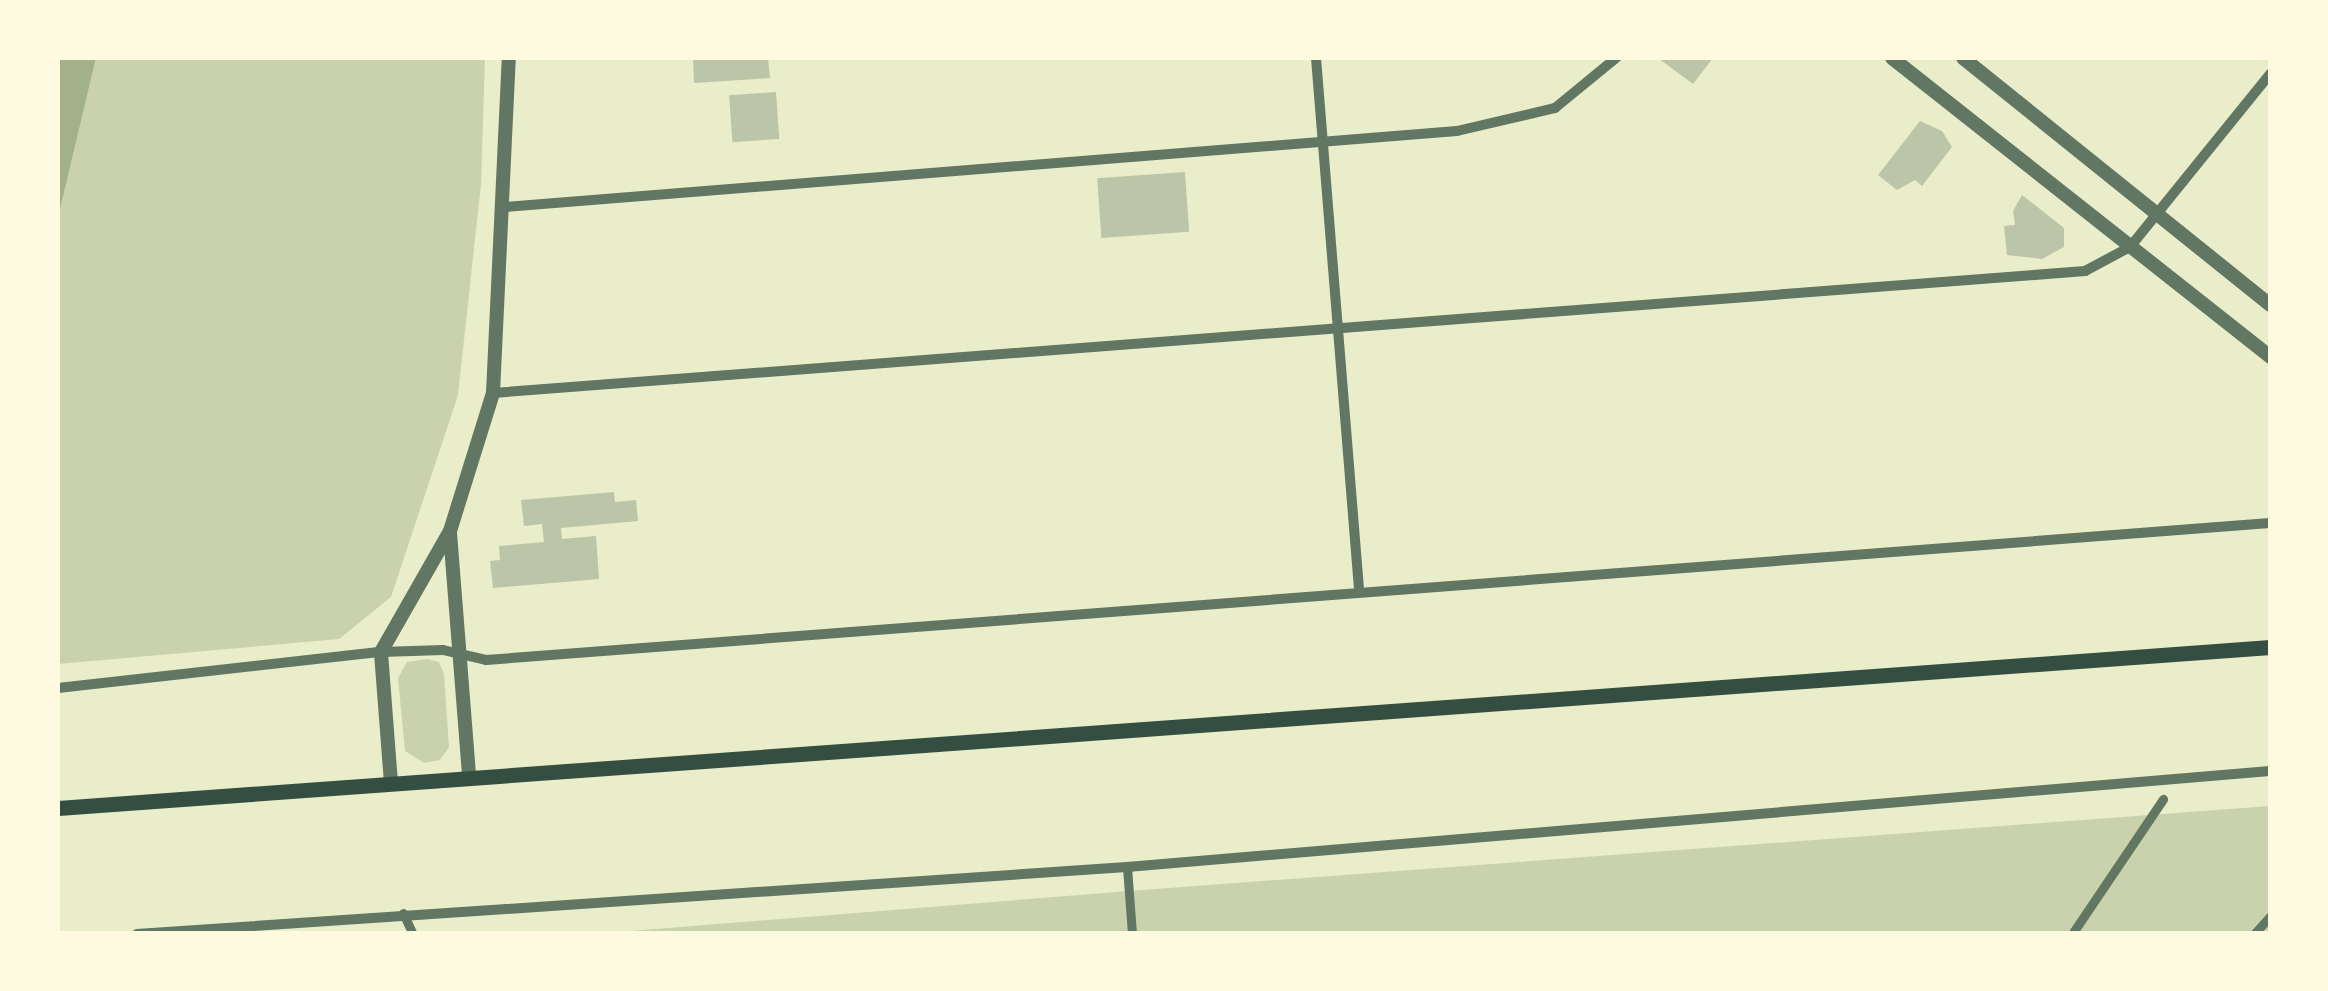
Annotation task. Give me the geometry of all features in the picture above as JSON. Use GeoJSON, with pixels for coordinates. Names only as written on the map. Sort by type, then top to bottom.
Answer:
{"type":"FeatureCollection","features":[{"type":"Feature","properties":{"kind":"main road"},"geometry":{"type":"LineString","coordinates":[[58,808],[2270,647]]}},
{"type":"Feature","properties":{"kind":"street"},"geometry":{"type":"LineString","coordinates":[[391,783],[381,652],[450,531],[493,393],[510,58]]}},
{"type":"Feature","properties":{"kind":"street"},"geometry":{"type":"LineString","coordinates":[[1316,58],[1359,589]]}},
{"type":"Feature","properties":{"kind":"street"},"geometry":{"type":"LineString","coordinates":[[505,207],[1322,141],[1526,118],[1555,108],[1616,58]]}},
{"type":"Feature","properties":{"kind":"street"},"geometry":{"type":"LineString","coordinates":[[1892,58],[2270,357]]}},
{"type":"Feature","properties":{"kind":"street"},"geometry":{"type":"LineString","coordinates":[[1963,58],[2270,305]]}},
{"type":"Feature","properties":{"kind":"street"},"geometry":{"type":"LineString","coordinates":[[493,393],[2085,272],[2130,247],[2270,74]]}},
{"type":"Feature","properties":{"kind":"street"},"geometry":{"type":"LineString","coordinates":[[58,688],[381,652],[456,652],[486,660],[1359,589],[2270,523]]}},
{"type":"Feature","properties":{"kind":"street"},"geometry":{"type":"LineString","coordinates":[[450,531],[456,652],[469,776]]}},
{"type":"Feature","properties":{"kind":"street"},"geometry":{"type":"LineString","coordinates":[[138,934],[403,913],[1127,867],[2270,771]]}},
{"type":"Feature","properties":{"kind":"street"},"geometry":{"type":"LineString","coordinates":[[2072,934],[2163,799]]}},
{"type":"Feature","properties":{"kind":"street"},"geometry":{"type":"LineString","coordinates":[[1127,867],[1132,934]]}},
{"type":"Feature","properties":{"kind":"street"},"geometry":{"type":"LineString","coordinates":[[403,913],[414,934]]}},
{"type":"Feature","properties":{"kind":"street"},"geometry":{"type":"LineString","coordinates":[[2254,934],[2270,916]]}},
{"type":"Feature","properties":{"kind":"shaded area"},"geometry":{"type":"Polygon","coordinates":[[[58,58],[96,58],[58,218],[58,58]]]}},
{"type":"Feature","properties":{"kind":"shaded area"},"geometry":{"type":"Polygon","coordinates":[[[96,58],[485,58],[481,184],[458,395],[391,597],[339,639],[58,664],[58,218],[96,58]]]}},
{"type":"Feature","properties":{"kind":"shaded area"},"geometry":{"type":"Polygon","coordinates":[[[407,662],[439,662],[444,674],[449,747],[440,760],[424,763],[405,751],[398,678],[407,662]]]}},
{"type":"Feature","properties":{"kind":"shaded area"},"geometry":{"type":"Polygon","coordinates":[[[2270,806],[2270,933],[594,934],[1129,891],[2270,806]]]}},
{"type":"Feature","properties":{"kind":"building"},"geometry":{"type":"Polygon","coordinates":[[[693,58],[768,58],[770,78],[694,83],[693,58]]]}},
{"type":"Feature","properties":{"kind":"building"},"geometry":{"type":"Polygon","coordinates":[[[1658,58],[1713,58],[1693,84],[1658,58]]]}},
{"type":"Feature","properties":{"kind":"building"},"geometry":{"type":"Polygon","coordinates":[[[776,92],[779,139],[732,142],[729,95],[776,92]]]}},
{"type":"Feature","properties":{"kind":"building"},"geometry":{"type":"Polygon","coordinates":[[[1920,121],[1942,131],[1952,147],[1922,186],[1915,180],[1897,190],[1878,175],[1920,121]]]}},
{"type":"Feature","properties":{"kind":"building"},"geometry":{"type":"Polygon","coordinates":[[[1185,172],[1189,232],[1101,238],[1097,178],[1185,172]]]}},
{"type":"Feature","properties":{"kind":"building"},"geometry":{"type":"Polygon","coordinates":[[[2022,195],[2064,228],[2064,247],[2042,259],[2007,255],[2004,226],[2015,225],[2013,211],[2022,195]]]}},
{"type":"Feature","properties":{"kind":"building"},"geometry":{"type":"Polygon","coordinates":[[[614,492],[615,502],[636,500],[638,521],[561,528],[562,539],[596,536],[599,579],[493,588],[490,561],[500,560],[499,546],[544,542],[542,524],[524,526],[521,500],[614,492]]]}}]}
